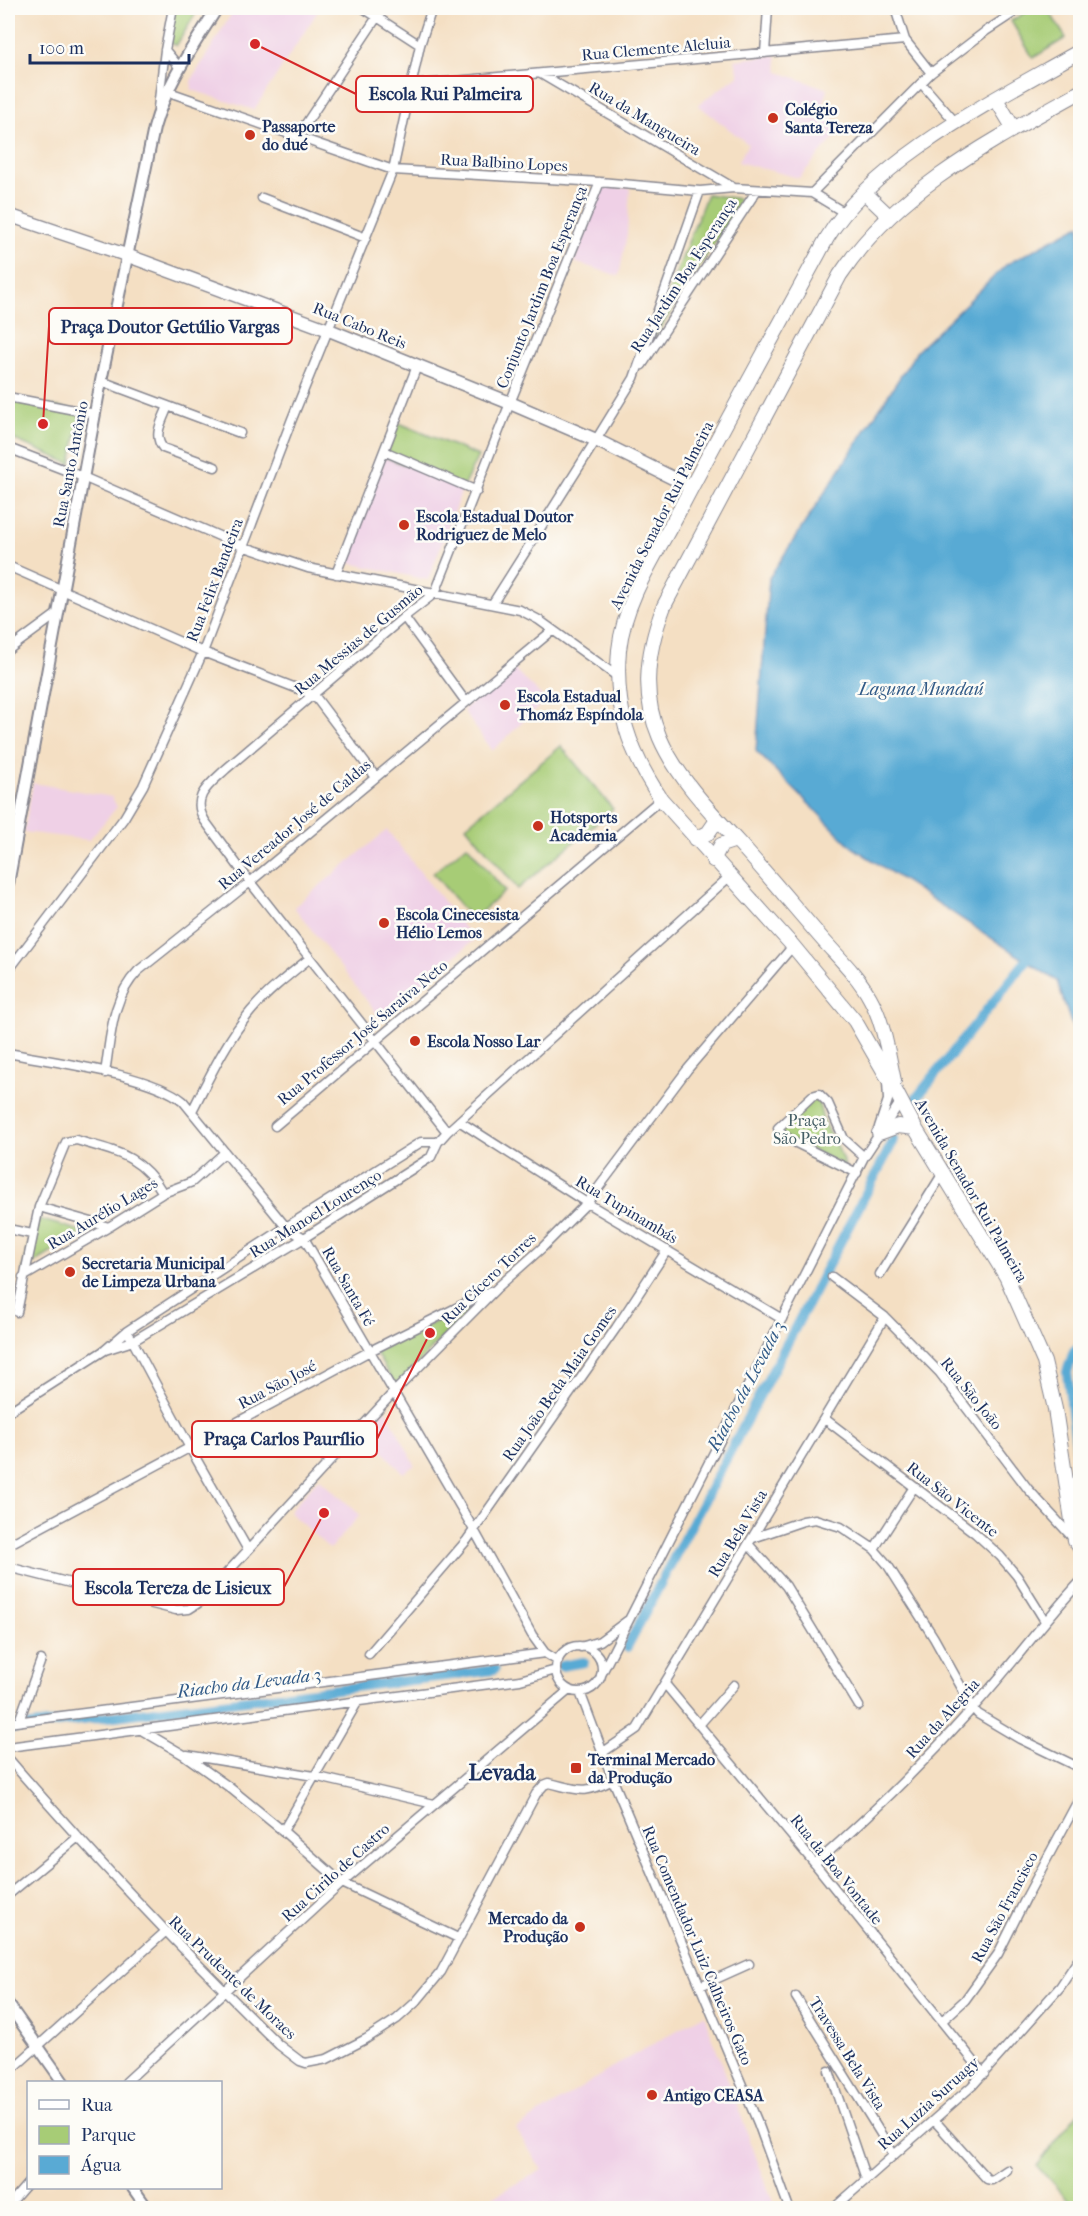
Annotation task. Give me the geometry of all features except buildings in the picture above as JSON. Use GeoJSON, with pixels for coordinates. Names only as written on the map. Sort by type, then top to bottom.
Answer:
{"type":"FeatureCollection","features":[{"type":"Feature","properties":{"kind":"main road","name":"Avenida Senador Rui Palmeira"},"geometry":{"type":"LineString","coordinates":[[1078,1544],[1055,1409],[1044,1362],[1006,1276],[915,1128],[855,1021],[792,946],[660,799],[643,773],[633,752],[621,705],[618,677],[619,648],[633,598],[827,238],[844,213],[899,163],[956,123],[1080,51]]}},
{"type":"Feature","properties":{"kind":"main road","name":"Avenida Senador Rui Palmeira"},"geometry":{"type":"LineString","coordinates":[[899,1096],[881,1022],[869,996],[717,820],[671,762],[654,723],[647,674],[656,628],[664,606],[840,275],[851,259],[889,216],[937,177],[1014,129],[1080,92]]}},
{"type":"Feature","properties":{"kind":"main road"},"geometry":{"type":"LineString","coordinates":[[996,99],[1014,129]]}},
{"type":"Feature","properties":{"kind":"main road"},"geometry":{"type":"LineString","coordinates":[[865,193],[889,216]]}},
{"type":"Feature","properties":{"kind":"main road","name":"Rua Cabo Reis"},"geometry":{"type":"LineString","coordinates":[[8,215],[126,255],[329,330],[596,440],[691,488]]}},
{"type":"Feature","properties":{"kind":"main road"},"geometry":{"type":"LineString","coordinates":[[694,838],[708,832],[717,820]]}},
{"type":"Feature","properties":{"kind":"main road"},"geometry":{"type":"LineString","coordinates":[[713,860],[721,845],[736,840]]}},
{"type":"Feature","properties":{"kind":"main road"},"geometry":{"type":"LineString","coordinates":[[876,1137],[898,1126],[915,1128]]}},
{"type":"Feature","properties":{"kind":"street","name":"Rua Santo Antônio"},"geometry":{"type":"LineString","coordinates":[[8,884],[101,381],[157,116],[173,8]]}},
{"type":"Feature","properties":{"kind":"street"},"geometry":{"type":"LineString","coordinates":[[157,116],[180,68],[217,8]]}},
{"type":"Feature","properties":{"kind":"street"},"geometry":{"type":"LineString","coordinates":[[363,8],[420,45]]}},
{"type":"Feature","properties":{"kind":"street"},"geometry":{"type":"LineString","coordinates":[[297,137],[383,8]]}},
{"type":"Feature","properties":{"kind":"street","name":"Rua Felix Bandeira"},"geometry":{"type":"LineString","coordinates":[[8,971],[124,818],[143,786],[203,652],[242,546],[393,170],[420,45],[432,8]]}},
{"type":"Feature","properties":{"kind":"street"},"geometry":{"type":"LineString","coordinates":[[765,53],[768,8]]}},
{"type":"Feature","properties":{"kind":"street"},"geometry":{"type":"LineString","coordinates":[[895,8],[905,40],[931,73]]}},
{"type":"Feature","properties":{"kind":"street"},"geometry":{"type":"LineString","coordinates":[[844,213],[812,192],[931,73],[986,31],[1021,8]]}},
{"type":"Feature","properties":{"kind":"street","name":"Rua Clemente Aleluia"},"geometry":{"type":"LineString","coordinates":[[411,86],[905,40]]}},
{"type":"Feature","properties":{"kind":"street"},"geometry":{"type":"LineString","coordinates":[[165,50],[180,68]]}},
{"type":"Feature","properties":{"kind":"street","name":"Rua da Mangueira"},"geometry":{"type":"LineString","coordinates":[[541,74],[734,188]]}},
{"type":"Feature","properties":{"kind":"street"},"geometry":{"type":"LineString","coordinates":[[922,84],[956,123]]}},
{"type":"Feature","properties":{"kind":"street","name":"Rua Balbino Lopes"},"geometry":{"type":"LineString","coordinates":[[168,92],[393,170],[600,182],[700,191],[734,188],[812,192]]}},
{"type":"Feature","properties":{"kind":"street","name":"Conjunto Jardim Boa Esperança"},"geometry":{"type":"LineString","coordinates":[[510,403],[600,182]]}},
{"type":"Feature","properties":{"kind":"street","name":"Rua Jardim Boa Esperança"},"geometry":{"type":"LineString","coordinates":[[493,603],[633,378],[757,190]]}},
{"type":"Feature","properties":{"kind":"street","name":"Rua Jardim Boa Esperança"},"geometry":{"type":"LineString","coordinates":[[633,378],[700,191]]}},
{"type":"Feature","properties":{"kind":"street"},"geometry":{"type":"LineString","coordinates":[[262,198],[366,238]]}},
{"type":"Feature","properties":{"kind":"street"},"geometry":{"type":"LineString","coordinates":[[336,574],[417,366]]}},
{"type":"Feature","properties":{"kind":"street"},"geometry":{"type":"LineString","coordinates":[[101,381],[240,433]]}},
{"type":"Feature","properties":{"kind":"street"},"geometry":{"type":"LineString","coordinates":[[8,397],[95,414]]}},
{"type":"Feature","properties":{"kind":"street","name":"Rua Messias de Gusmão"},"geometry":{"type":"LineString","coordinates":[[250,882],[198,808],[205,789],[404,617],[435,593],[510,403]]}},
{"type":"Feature","properties":{"kind":"street"},"geometry":{"type":"LineString","coordinates":[[168,405],[157,436],[163,448],[215,467]]}},
{"type":"Feature","properties":{"kind":"street"},"geometry":{"type":"LineString","coordinates":[[8,448],[83,477],[242,546],[308,568],[493,603],[529,613],[618,677]]}},
{"type":"Feature","properties":{"kind":"street"},"geometry":{"type":"LineString","coordinates":[[384,451],[477,491]]}},
{"type":"Feature","properties":{"kind":"street"},"geometry":{"type":"LineString","coordinates":[[8,566],[203,652],[314,695],[375,776]]}},
{"type":"Feature","properties":{"kind":"street"},"geometry":{"type":"LineString","coordinates":[[8,650],[57,614]]}},
{"type":"Feature","properties":{"kind":"street"},"geometry":{"type":"LineString","coordinates":[[404,617],[466,702]]}},
{"type":"Feature","properties":{"kind":"street","name":"Rua Vereador José de Caldas"},"geometry":{"type":"LineString","coordinates":[[105,1073],[114,1012],[126,983],[138,971],[250,882],[553,630]]}},
{"type":"Feature","properties":{"kind":"street","name":"Rua Professor José Saraiva Neto"},"geometry":{"type":"LineString","coordinates":[[275,1126],[660,799]]}},
{"type":"Feature","properties":{"kind":"street","name":"Rua Manoel Lourenço"},"geometry":{"type":"LineString","coordinates":[[105,1350],[133,1341],[304,1238],[431,1157],[438,1142],[447,1132],[729,877]]}},
{"type":"Feature","properties":{"kind":"street"},"geometry":{"type":"LineString","coordinates":[[250,882],[447,1132]]}},
{"type":"Feature","properties":{"kind":"street","name":"Rua Cícero Torres"},"geometry":{"type":"LineString","coordinates":[[8,1567],[176,1610],[189,1609],[200,1602],[393,1394],[498,1287],[542,1248],[587,1203],[687,1070],[792,946]]}},
{"type":"Feature","properties":{"kind":"street"},"geometry":{"type":"LineString","coordinates":[[192,1111],[226,1045],[241,1024],[260,1002],[310,958]]}},
{"type":"Feature","properties":{"kind":"street","name":"Rua Santa Fé"},"geometry":{"type":"LineString","coordinates":[[8,1053],[105,1073],[167,1090],[183,1101],[192,1111],[286,1227],[304,1238],[474,1530],[532,1635],[557,1665]]}},
{"type":"Feature","properties":{"kind":"street"},"geometry":{"type":"LineString","coordinates":[[876,1137],[888,1100],[886,1075]]}},
{"type":"Feature","properties":{"kind":"street"},"geometry":{"type":"LineString","coordinates":[[857,1173],[792,1141],[779,1132],[778,1128],[812,1096],[819,1094],[828,1103],[844,1139],[864,1157]]}},
{"type":"Feature","properties":{"kind":"street"},"geometry":{"type":"LineString","coordinates":[[557,1665],[560,1682],[569,1690],[580,1692],[593,1687],[601,1675],[864,1157],[899,1096]]}},
{"type":"Feature","properties":{"kind":"street","name":"Rua Tupinambás"},"geometry":{"type":"LineString","coordinates":[[459,1121],[587,1203],[782,1319]]}},
{"type":"Feature","properties":{"kind":"street"},"geometry":{"type":"LineString","coordinates":[[16,1312],[39,1207],[63,1148],[70,1140],[134,1159],[154,1178],[162,1193]]}},
{"type":"Feature","properties":{"kind":"street","name":"Rua Manoel Lourenço"},"geometry":{"type":"LineString","coordinates":[[8,1412],[105,1350],[127,1331],[286,1227],[421,1142],[438,1142]]}},
{"type":"Feature","properties":{"kind":"street","name":"Rua Aurélio Lages"},"geometry":{"type":"LineString","coordinates":[[23,1277],[162,1193],[192,1182],[224,1153]]}},
{"type":"Feature","properties":{"kind":"street"},"geometry":{"type":"LineString","coordinates":[[880,1275],[943,1173]]}},
{"type":"Feature","properties":{"kind":"street"},"geometry":{"type":"LineString","coordinates":[[39,1207],[109,1227]]}},
{"type":"Feature","properties":{"kind":"street"},"geometry":{"type":"LineString","coordinates":[[8,1229],[32,1234]]}},
{"type":"Feature","properties":{"kind":"street","name":"Rua João Beda Maia Gomes"},"geometry":{"type":"LineString","coordinates":[[369,1654],[474,1530],[616,1328],[667,1251]]}},
{"type":"Feature","properties":{"kind":"street","name":"Rua São João"},"geometry":{"type":"LineString","coordinates":[[832,1277],[885,1317],[940,1373],[1028,1489],[1078,1544]]}},
{"type":"Feature","properties":{"kind":"street","name":"Rua São José"},"geometry":{"type":"LineString","coordinates":[[8,1545],[370,1351],[498,1287]]}},
{"type":"Feature","properties":{"kind":"street","name":"Rua Bela Vista"},"geometry":{"type":"LineString","coordinates":[[602,1754],[637,1729],[885,1317]]}},
{"type":"Feature","properties":{"kind":"street"},"geometry":{"type":"LineString","coordinates":[[127,1331],[248,1550]]}},
{"type":"Feature","properties":{"kind":"street","name":"Rua São Vicente"},"geometry":{"type":"LineString","coordinates":[[825,1419],[975,1533],[1000,1556],[1017,1576],[1045,1621]]}},
{"type":"Feature","properties":{"kind":"street"},"geometry":{"type":"LineString","coordinates":[[874,1549],[914,1487]]}},
{"type":"Feature","properties":{"kind":"street"},"geometry":{"type":"LineString","coordinates":[[859,1706],[786,1586],[751,1541],[803,1521],[815,1519],[841,1527],[874,1549],[887,1564],[934,1638],[973,1708],[984,1718],[1080,1768]]}},
{"type":"Feature","properties":{"kind":"street","name":"Rua da Alegria"},"geometry":{"type":"LineString","coordinates":[[815,1864],[903,1784],[973,1708],[1080,1582]]}},
{"type":"Feature","properties":{"kind":"street"},"geometry":{"type":"LineString","coordinates":[[8,1747],[520,1680],[557,1665],[567,1650],[600,1641],[629,1618]]}},
{"type":"Feature","properties":{"kind":"street"},"geometry":{"type":"LineString","coordinates":[[581,1647],[589,1649],[600,1660],[601,1675]]}},
{"type":"Feature","properties":{"kind":"street"},"geometry":{"type":"LineString","coordinates":[[8,1723],[545,1653]]}},
{"type":"Feature","properties":{"kind":"street"},"geometry":{"type":"LineString","coordinates":[[19,1721],[41,1660]]}},
{"type":"Feature","properties":{"kind":"street","name":"Rua da Boa Vontade"},"geometry":{"type":"LineString","coordinates":[[665,1684],[815,1864],[984,2074]]}},
{"type":"Feature","properties":{"kind":"street"},"geometry":{"type":"LineString","coordinates":[[699,1725],[734,1685]]}},
{"type":"Feature","properties":{"kind":"street","name":"Rua Cirilo de Castro"},"geometry":{"type":"LineString","coordinates":[[127,2081],[342,1883],[569,1690]]}},
{"type":"Feature","properties":{"kind":"street","name":"Rua Comendador Luiz Calheiros Gato"},"geometry":{"type":"LineString","coordinates":[[580,1692],[602,1754],[758,2123],[789,2208]]}},
{"type":"Feature","properties":{"kind":"street"},"geometry":{"type":"LineString","coordinates":[[283,1831],[358,1701]]}},
{"type":"Feature","properties":{"kind":"street"},"geometry":{"type":"LineString","coordinates":[[143,1731],[184,1755],[283,1831],[342,1883],[458,1938]]}},
{"type":"Feature","properties":{"kind":"street"},"geometry":{"type":"LineString","coordinates":[[184,1755],[314,1776],[434,1804]]}},
{"type":"Feature","properties":{"kind":"street","name":"Rua Prudente de Moraes"},"geometry":{"type":"LineString","coordinates":[[8,1758],[77,1838],[165,1932],[279,2045],[300,2061],[306,2062],[327,2059],[366,2039],[398,2019],[416,2002],[441,1972],[536,1794],[544,1785],[586,1791],[613,1780]]}},
{"type":"Feature","properties":{"kind":"street","name":"Rua São Francisco"},"geometry":{"type":"LineString","coordinates":[[942,2021],[965,2000],[998,1954],[1080,1797]]}},
{"type":"Feature","properties":{"kind":"street"},"geometry":{"type":"LineString","coordinates":[[8,1895],[77,1838]]}},
{"type":"Feature","properties":{"kind":"street"},"geometry":{"type":"LineString","coordinates":[[8,2073],[165,1932]]}},
{"type":"Feature","properties":{"kind":"street","name":"Rua Luzia Suruagy"},"geometry":{"type":"LineString","coordinates":[[834,2208],[984,2074],[1060,1987],[1080,1957]]}},
{"type":"Feature","properties":{"kind":"street"},"geometry":{"type":"LineString","coordinates":[[700,1986],[749,1964]]}},
{"type":"Feature","properties":{"kind":"street","name":"Travessa Bela Vista"},"geometry":{"type":"LineString","coordinates":[[796,1997],[894,2155]]}},
{"type":"Feature","properties":{"kind":"street"},"geometry":{"type":"LineString","coordinates":[[8,2004],[62,2081]]}},
{"type":"Feature","properties":{"kind":"street"},"geometry":{"type":"LineString","coordinates":[[829,2071],[866,2180]]}},
{"type":"Feature","properties":{"kind":"street"},"geometry":{"type":"LineString","coordinates":[[934,2120],[987,2179],[992,2180],[1007,2170]]}},
{"type":"Feature","properties":{"kind":"street"},"geometry":{"type":"LineString","coordinates":[[8,2206],[27,2184]]}},
{"type":"Feature","properties":{"kind":"street"},"geometry":{"type":"LineString","coordinates":[[134,2189],[147,2208]]}},
{"type":"Feature","properties":{"kind":"street"},"geometry":{"type":"LineString","coordinates":[[270,2205],[281,2208]]}},
{"type":"Feature","properties":{"kind":"shaded area"},"geometry":{"type":"Polygon","coordinates":[[[235,8],[320,8],[254,110],[192,90],[191,81],[235,8]]]}},
{"type":"Feature","properties":{"kind":"shaded area","name":"Colégio Santa Tereza"},"geometry":{"type":"Polygon","coordinates":[[[776,55],[778,72],[828,89],[822,108],[842,129],[799,178],[738,162],[748,144],[698,105],[739,75],[735,60],[776,55]]]}},
{"type":"Feature","properties":{"kind":"shaded area"},"geometry":{"type":"Polygon","coordinates":[[[603,187],[630,188],[627,234],[619,276],[574,262],[603,187]]]}},
{"type":"Feature","properties":{"kind":"shaded area","name":"Escola Estadual Doutor Rodriguez de Melo"},"geometry":{"type":"Polygon","coordinates":[[[385,457],[463,487],[428,580],[345,562],[385,457]]]}},
{"type":"Feature","properties":{"kind":"shaded area","name":"Escola Estadual Thomáz Espíndola"},"geometry":{"type":"Polygon","coordinates":[[[513,668],[546,700],[492,751],[463,710],[513,668]]]}},
{"type":"Feature","properties":{"kind":"shaded area"},"geometry":{"type":"Polygon","coordinates":[[[33,783],[112,797],[117,807],[89,840],[24,832],[33,783]]]}},
{"type":"Feature","properties":{"kind":"shaded area","name":"Escola Cinecesista Hélio Lemos"},"geometry":{"type":"Polygon","coordinates":[[[387,830],[474,940],[381,1019],[294,907],[387,830]]]}},
{"type":"Feature","properties":{"kind":"shaded area"},"geometry":{"type":"Polygon","coordinates":[[[384,1410],[387,1411],[415,1465],[403,1473],[363,1430],[384,1410]]]}},
{"type":"Feature","properties":{"kind":"shaded area"},"geometry":{"type":"Polygon","coordinates":[[[319,1478],[360,1515],[330,1549],[289,1512],[319,1478]]]}},
{"type":"Feature","properties":{"kind":"shaded area","name":"Antigo CEASA"},"geometry":{"type":"Polygon","coordinates":[[[704,2015],[775,2208],[473,2208],[542,2170],[516,2129],[623,2061],[704,2015]]]}},
{"type":"Feature","properties":{"kind":"green space"},"geometry":{"type":"Polygon","coordinates":[[[174,8],[199,8],[176,46],[167,40],[174,8]]]}},
{"type":"Feature","properties":{"kind":"green space"},"geometry":{"type":"Polygon","coordinates":[[[1033,8],[1047,8],[1066,38],[1033,58],[1011,21],[1033,8]]]}},
{"type":"Feature","properties":{"kind":"green space"},"geometry":{"type":"Polygon","coordinates":[[[707,194],[739,199],[738,206],[653,340],[653,332],[707,194]]]}},
{"type":"Feature","properties":{"kind":"green space"},"geometry":{"type":"Polygon","coordinates":[[[8,398],[81,411],[71,464],[8,437],[8,398]]]}},
{"type":"Feature","properties":{"kind":"green space"},"geometry":{"type":"Polygon","coordinates":[[[399,423],[478,456],[463,487],[385,457],[399,423]]]}},
{"type":"Feature","properties":{"kind":"green space"},"geometry":{"type":"Polygon","coordinates":[[[561,746],[613,809],[518,889],[466,826],[561,746]]]}},
{"type":"Feature","properties":{"kind":"green space"},"geometry":{"type":"Polygon","coordinates":[[[467,845],[505,891],[472,920],[433,873],[467,845]]]}},
{"type":"Feature","properties":{"kind":"green space","name":"Praça São Pedro"},"geometry":{"type":"Polygon","coordinates":[[[817,1097],[824,1124],[845,1166],[777,1133],[817,1097]]]}},
{"type":"Feature","properties":{"kind":"green space"},"geometry":{"type":"Polygon","coordinates":[[[35,1218],[85,1232],[23,1270],[35,1218]]]}},
{"type":"Feature","properties":{"kind":"green space"},"geometry":{"type":"Polygon","coordinates":[[[477,1301],[396,1386],[375,1352],[477,1301]]]}},
{"type":"Feature","properties":{"kind":"green space"},"geometry":{"type":"Polygon","coordinates":[[[1080,2110],[1080,2208],[1075,2208],[1037,2166],[1080,2110]]]}},
{"type":"Feature","properties":{"kind":"water","name":"Laguna Mundaú"},"geometry":{"type":"Polygon","coordinates":[[[1080,225],[1080,1050],[1057,981],[852,847],[756,751],[769,578],[917,351],[1007,264],[1080,225]]]}},
{"type":"Feature","properties":{"kind":"waterway","name":"Riacho da Levada 3"},"geometry":{"type":"LineString","coordinates":[[914,1101],[1026,961]]}},
{"type":"Feature","properties":{"kind":"waterway","name":"Riacho da Levada 3"},"geometry":{"type":"LineString","coordinates":[[627,1647],[894,1140]]}},
{"type":"Feature","properties":{"kind":"waterway"},"geometry":{"type":"LineString","coordinates":[[1080,1346],[1074,1351],[1067,1372],[1080,1472]]}},
{"type":"Feature","properties":{"kind":"waterway","name":"Riacho da Levada 3"},"geometry":{"type":"LineString","coordinates":[[561,1666],[584,1662]]}},
{"type":"Feature","properties":{"kind":"waterway","name":"Riacho da Levada 3"},"geometry":{"type":"LineString","coordinates":[[8,1729],[494,1670]]}},
{"type":"Feature","properties":{"kind":"place","name":"Escola Rui Palmeira"},"geometry":{"type":"Point","coordinates":[255,44]}},
{"type":"Feature","properties":{"kind":"place","name":"Colégio Santa Tereza"},"geometry":{"type":"Point","coordinates":[773,118]}},
{"type":"Feature","properties":{"kind":"place","name":"Passaporte do dué"},"geometry":{"type":"Point","coordinates":[250,135]}},
{"type":"Feature","properties":{"kind":"place","name":"Praça Doutor Getúlio Vargas"},"geometry":{"type":"Point","coordinates":[43,424]}},
{"type":"Feature","properties":{"kind":"place","name":"Escola Estadual Doutor Rodriguez de Melo"},"geometry":{"type":"Point","coordinates":[404,525]}},
{"type":"Feature","properties":{"kind":"place","name":"Escola Estadual Thomáz Espíndola"},"geometry":{"type":"Point","coordinates":[505,705]}},
{"type":"Feature","properties":{"kind":"place","name":"Hotsports Academia"},"geometry":{"type":"Point","coordinates":[538,826]}},
{"type":"Feature","properties":{"kind":"place","name":"Escola Cinecesista Hélio Lemos"},"geometry":{"type":"Point","coordinates":[384,923]}},
{"type":"Feature","properties":{"kind":"place","name":"Escola Nosso Lar"},"geometry":{"type":"Point","coordinates":[415,1041]}},
{"type":"Feature","properties":{"kind":"place","name":"Secretaria Municipal de Limpeza Urbana"},"geometry":{"type":"Point","coordinates":[70,1272]}},
{"type":"Feature","properties":{"kind":"place","name":"Praça Carlos Paurílio"},"geometry":{"type":"Point","coordinates":[430,1333]}},
{"type":"Feature","properties":{"kind":"place","name":"Escola Tereza de Lisieux"},"geometry":{"type":"Point","coordinates":[324,1513]}},
{"type":"Feature","properties":{"kind":"place","name":"Terminal Mercado da Produção"},"geometry":{"type":"Point","coordinates":[576,1768]}},
{"type":"Feature","properties":{"kind":"place","name":"Mercado da Produção"},"geometry":{"type":"Point","coordinates":[580,1927]}},
{"type":"Feature","properties":{"kind":"place","name":"Antigo CEASA"},"geometry":{"type":"Point","coordinates":[652,2095]}},
{"type":"Feature","properties":{"kind":"district","name":"Levada"},"geometry":{"type":"Point","coordinates":[502,1772]}}]}
